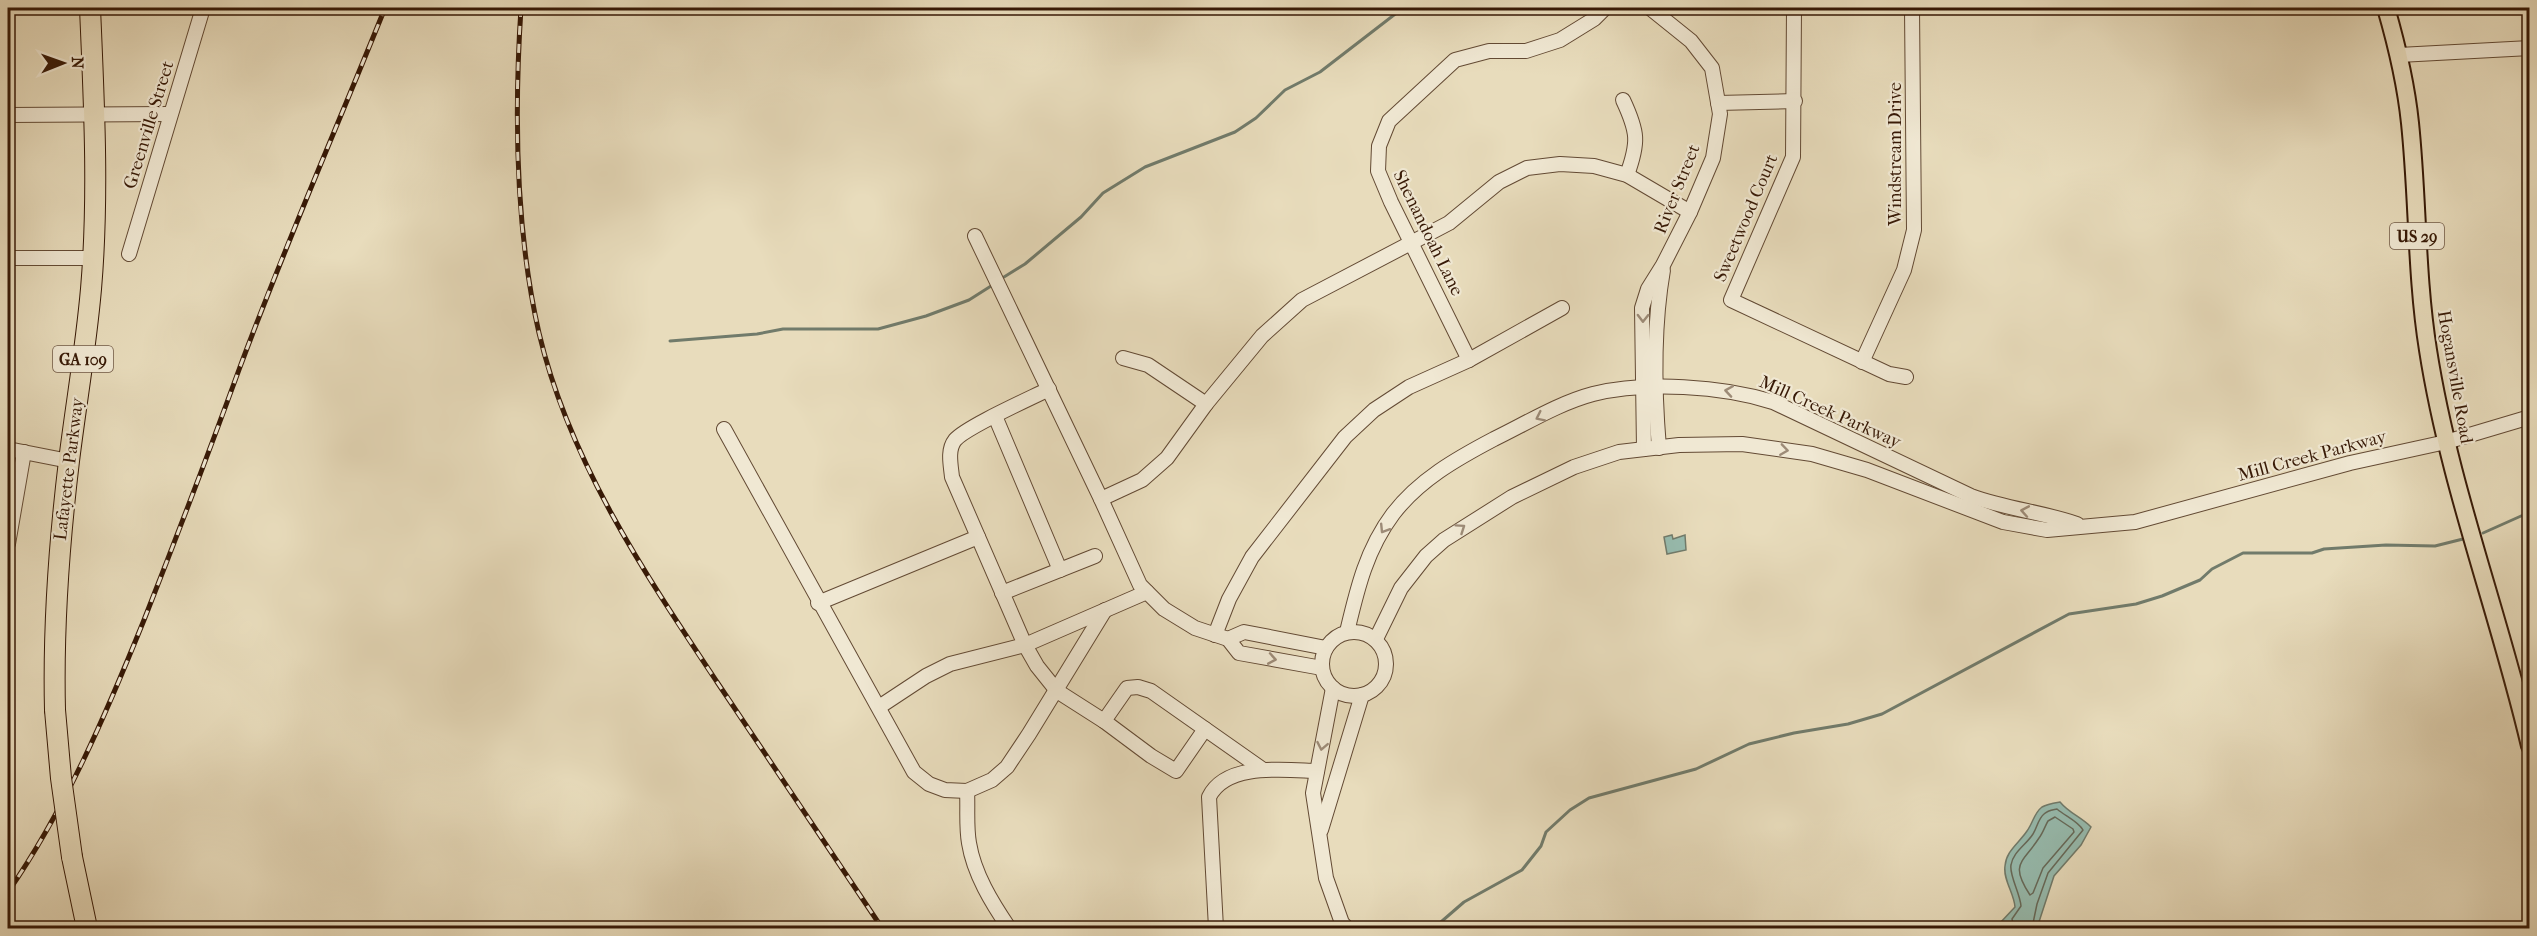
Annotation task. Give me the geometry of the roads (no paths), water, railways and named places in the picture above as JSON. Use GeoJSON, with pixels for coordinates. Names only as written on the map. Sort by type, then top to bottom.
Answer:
{"type":"FeatureCollection","features":[{"type":"Feature","properties":{"kind":"highway","name":"Lafayette Parkway"},"geometry":{"type":"LineString","coordinates":[[87,928],[72,857],[61,778],[55,710],[57,576],[93,258],[94,113],[90,8]]}},
{"type":"Feature","properties":{"kind":"main road","name":"Hogansville Road"},"geometry":{"type":"LineString","coordinates":[[2386,8],[2399,56],[2410,124],[2424,319],[2433,378],[2446,442],[2529,746]]}},
{"type":"Feature","properties":{"kind":"street","name":"Greenville Street"},"geometry":{"type":"LineString","coordinates":[[129,254],[203,8]]}},
{"type":"Feature","properties":{"kind":"street","name":"Shenandoah Lane"},"geometry":{"type":"LineString","coordinates":[[1469,360],[1378,171],[1379,146],[1389,121],[1455,60],[1489,51],[1526,51],[1560,40],[1594,19],[1605,8]]}},
{"type":"Feature","properties":{"kind":"street","name":"River Street"},"geometry":{"type":"LineString","coordinates":[[1644,449],[1657,307],[1664,265],[1713,158],[1720,114],[1712,68],[1691,41],[1650,8]]}},
{"type":"Feature","properties":{"kind":"street","name":"Sweetwood Court"},"geometry":{"type":"LineString","coordinates":[[1794,8],[1793,157],[1731,300],[1889,374],[1906,377]]}},
{"type":"Feature","properties":{"kind":"street","name":"Windstream Drive"},"geometry":{"type":"LineString","coordinates":[[1862,362],[1904,270],[1914,230],[1912,8]]}},
{"type":"Feature","properties":{"kind":"street"},"geometry":{"type":"LineString","coordinates":[[2399,56],[2529,48]]}},
{"type":"Feature","properties":{"kind":"street"},"geometry":{"type":"LineString","coordinates":[[1623,100],[1635,126],[1635,151],[1627,175]]}},
{"type":"Feature","properties":{"kind":"street"},"geometry":{"type":"LineString","coordinates":[[1718,103],[1795,101]]}},
{"type":"Feature","properties":{"kind":"street"},"geometry":{"type":"LineString","coordinates":[[8,115],[170,114]]}},
{"type":"Feature","properties":{"kind":"street"},"geometry":{"type":"LineString","coordinates":[[1101,499],[1142,480],[1167,458],[1206,404],[1262,336],[1302,300],[1449,224],[1499,182],[1527,168],[1560,164],[1594,166],[1627,175],[1690,212]]}},
{"type":"Feature","properties":{"kind":"street"},"geometry":{"type":"LineString","coordinates":[[975,236],[1140,585],[1172,614],[1195,628],[1222,637],[1239,653],[1322,668]]}},
{"type":"Feature","properties":{"kind":"street"},"geometry":{"type":"LineString","coordinates":[[8,258],[93,258]]}},
{"type":"Feature","properties":{"kind":"street"},"geometry":{"type":"LineString","coordinates":[[1222,637],[1229,599],[1251,557],[1345,437],[1374,410],[1409,387],[1469,360],[1562,308]]}},
{"type":"Feature","properties":{"kind":"street"},"geometry":{"type":"LineString","coordinates":[[1124,358],[1148,365],[1206,404]]}},
{"type":"Feature","properties":{"kind":"street","name":"River Street"},"geometry":{"type":"LineString","coordinates":[[1649,388],[1659,447]]}},
{"type":"Feature","properties":{"kind":"street","name":"Mill Creek Parkway"},"geometry":{"type":"LineString","coordinates":[[1347,632],[1360,579],[1371,548],[1392,515],[1414,489],[1462,456],[1593,394],[1649,388],[1709,388],[1749,394],[1773,402],[1971,496],[2002,507],[2050,515],[2082,526]]}},
{"type":"Feature","properties":{"kind":"street"},"geometry":{"type":"LineString","coordinates":[[1048,389],[995,416],[954,441],[950,456],[952,477],[1025,645],[1036,666],[1057,691],[1176,771],[1205,729]]}},
{"type":"Feature","properties":{"kind":"street"},"geometry":{"type":"LineString","coordinates":[[995,416],[1060,570]]}},
{"type":"Feature","properties":{"kind":"street","name":"Mill Creek Parkway"},"geometry":{"type":"LineString","coordinates":[[1376,639],[1401,588],[1426,556],[1444,540],[1512,497],[1574,467],[1619,452],[1659,447],[1742,444],[1812,454],[1867,470],[2003,522],[2047,530],[2135,522],[2350,463],[2446,442],[2529,417]]}},
{"type":"Feature","properties":{"kind":"street"},"geometry":{"type":"LineString","coordinates":[[724,429],[818,603],[914,772],[929,784],[945,790],[968,791],[992,780],[1007,766],[1057,691],[1105,610]]}},
{"type":"Feature","properties":{"kind":"street"},"geometry":{"type":"LineString","coordinates":[[8,449],[69,461]]}},
{"type":"Feature","properties":{"kind":"street"},"geometry":{"type":"LineString","coordinates":[[8,544],[24,452]]}},
{"type":"Feature","properties":{"kind":"street"},"geometry":{"type":"LineString","coordinates":[[818,603],[978,537]]}},
{"type":"Feature","properties":{"kind":"street"},"geometry":{"type":"LineString","coordinates":[[1002,592],[1095,556]]}},
{"type":"Feature","properties":{"kind":"street"},"geometry":{"type":"LineString","coordinates":[[879,707],[926,676],[950,664],[1025,645],[1147,592]]}},
{"type":"Feature","properties":{"kind":"street"},"geometry":{"type":"LineString","coordinates":[[1357,631],[1376,639],[1386,657],[1387,668],[1376,688],[1362,695],[1345,695],[1327,682],[1322,668],[1326,648],[1338,636],[1357,631]]}},
{"type":"Feature","properties":{"kind":"street"},"geometry":{"type":"LineString","coordinates":[[1222,637],[1244,632],[1326,648]]}},
{"type":"Feature","properties":{"kind":"street"},"geometry":{"type":"LineString","coordinates":[[1104,721],[1127,688],[1138,687],[1151,691],[1262,769]]}},
{"type":"Feature","properties":{"kind":"street"},"geometry":{"type":"LineString","coordinates":[[1333,688],[1313,793],[1321,832],[1326,878],[1342,923],[1347,928]]}},
{"type":"Feature","properties":{"kind":"street"},"geometry":{"type":"LineString","coordinates":[[1321,832],[1362,695]]}},
{"type":"Feature","properties":{"kind":"street"},"geometry":{"type":"LineString","coordinates":[[1216,928],[1209,797],[1214,786],[1236,776],[1262,769],[1317,771]]}},
{"type":"Feature","properties":{"kind":"street"},"geometry":{"type":"LineString","coordinates":[[968,791],[968,841],[974,864],[996,909],[1009,928]]}},
{"type":"Feature","properties":{"kind":"water"},"geometry":{"type":"Polygon","coordinates":[[[1672,535],[1673,539],[1685,535],[1686,550],[1667,554],[1664,537],[1672,535]]]}},
{"type":"Feature","properties":{"kind":"water"},"geometry":{"type":"Polygon","coordinates":[[[2060,802],[2091,827],[2081,845],[2054,876],[2037,928],[2000,923],[2015,907],[2005,871],[2008,856],[2027,831],[2039,809],[2060,802]]]}},
{"type":"Feature","properties":{"kind":"waterway"},"geometry":{"type":"LineString","coordinates":[[1004,277],[1025,264],[1081,217],[1103,193],[1145,167],[1235,132],[1256,118],[1285,90],[1320,72],[1403,8]]}},
{"type":"Feature","properties":{"kind":"waterway"},"geometry":{"type":"LineString","coordinates":[[670,341],[757,334],[783,329],[878,329],[926,316],[969,300],[991,286]]}},
{"type":"Feature","properties":{"kind":"waterway"},"geometry":{"type":"LineString","coordinates":[[2483,533],[2530,512]]}},
{"type":"Feature","properties":{"kind":"waterway"},"geometry":{"type":"LineString","coordinates":[[1434,928],[1464,902],[1522,870],[1541,846],[1546,832],[1570,810],[1589,798],[1696,769],[1749,744],[1794,733],[1848,724],[1882,714],[2069,614],[2136,604],[2162,596],[2200,580],[2212,569],[2243,553],[2312,553],[2324,549],[2386,545],[2435,546],[2467,538]]}},
{"type":"Feature","properties":{"kind":"railway"},"geometry":{"type":"LineString","coordinates":[[8,892],[66,794],[115,690],[169,557],[275,277],[385,8]]}},
{"type":"Feature","properties":{"kind":"railway"},"geometry":{"type":"LineString","coordinates":[[521,8],[517,130],[525,253],[539,333],[552,380],[569,426],[612,515],[663,600],[882,928]]}}]}
